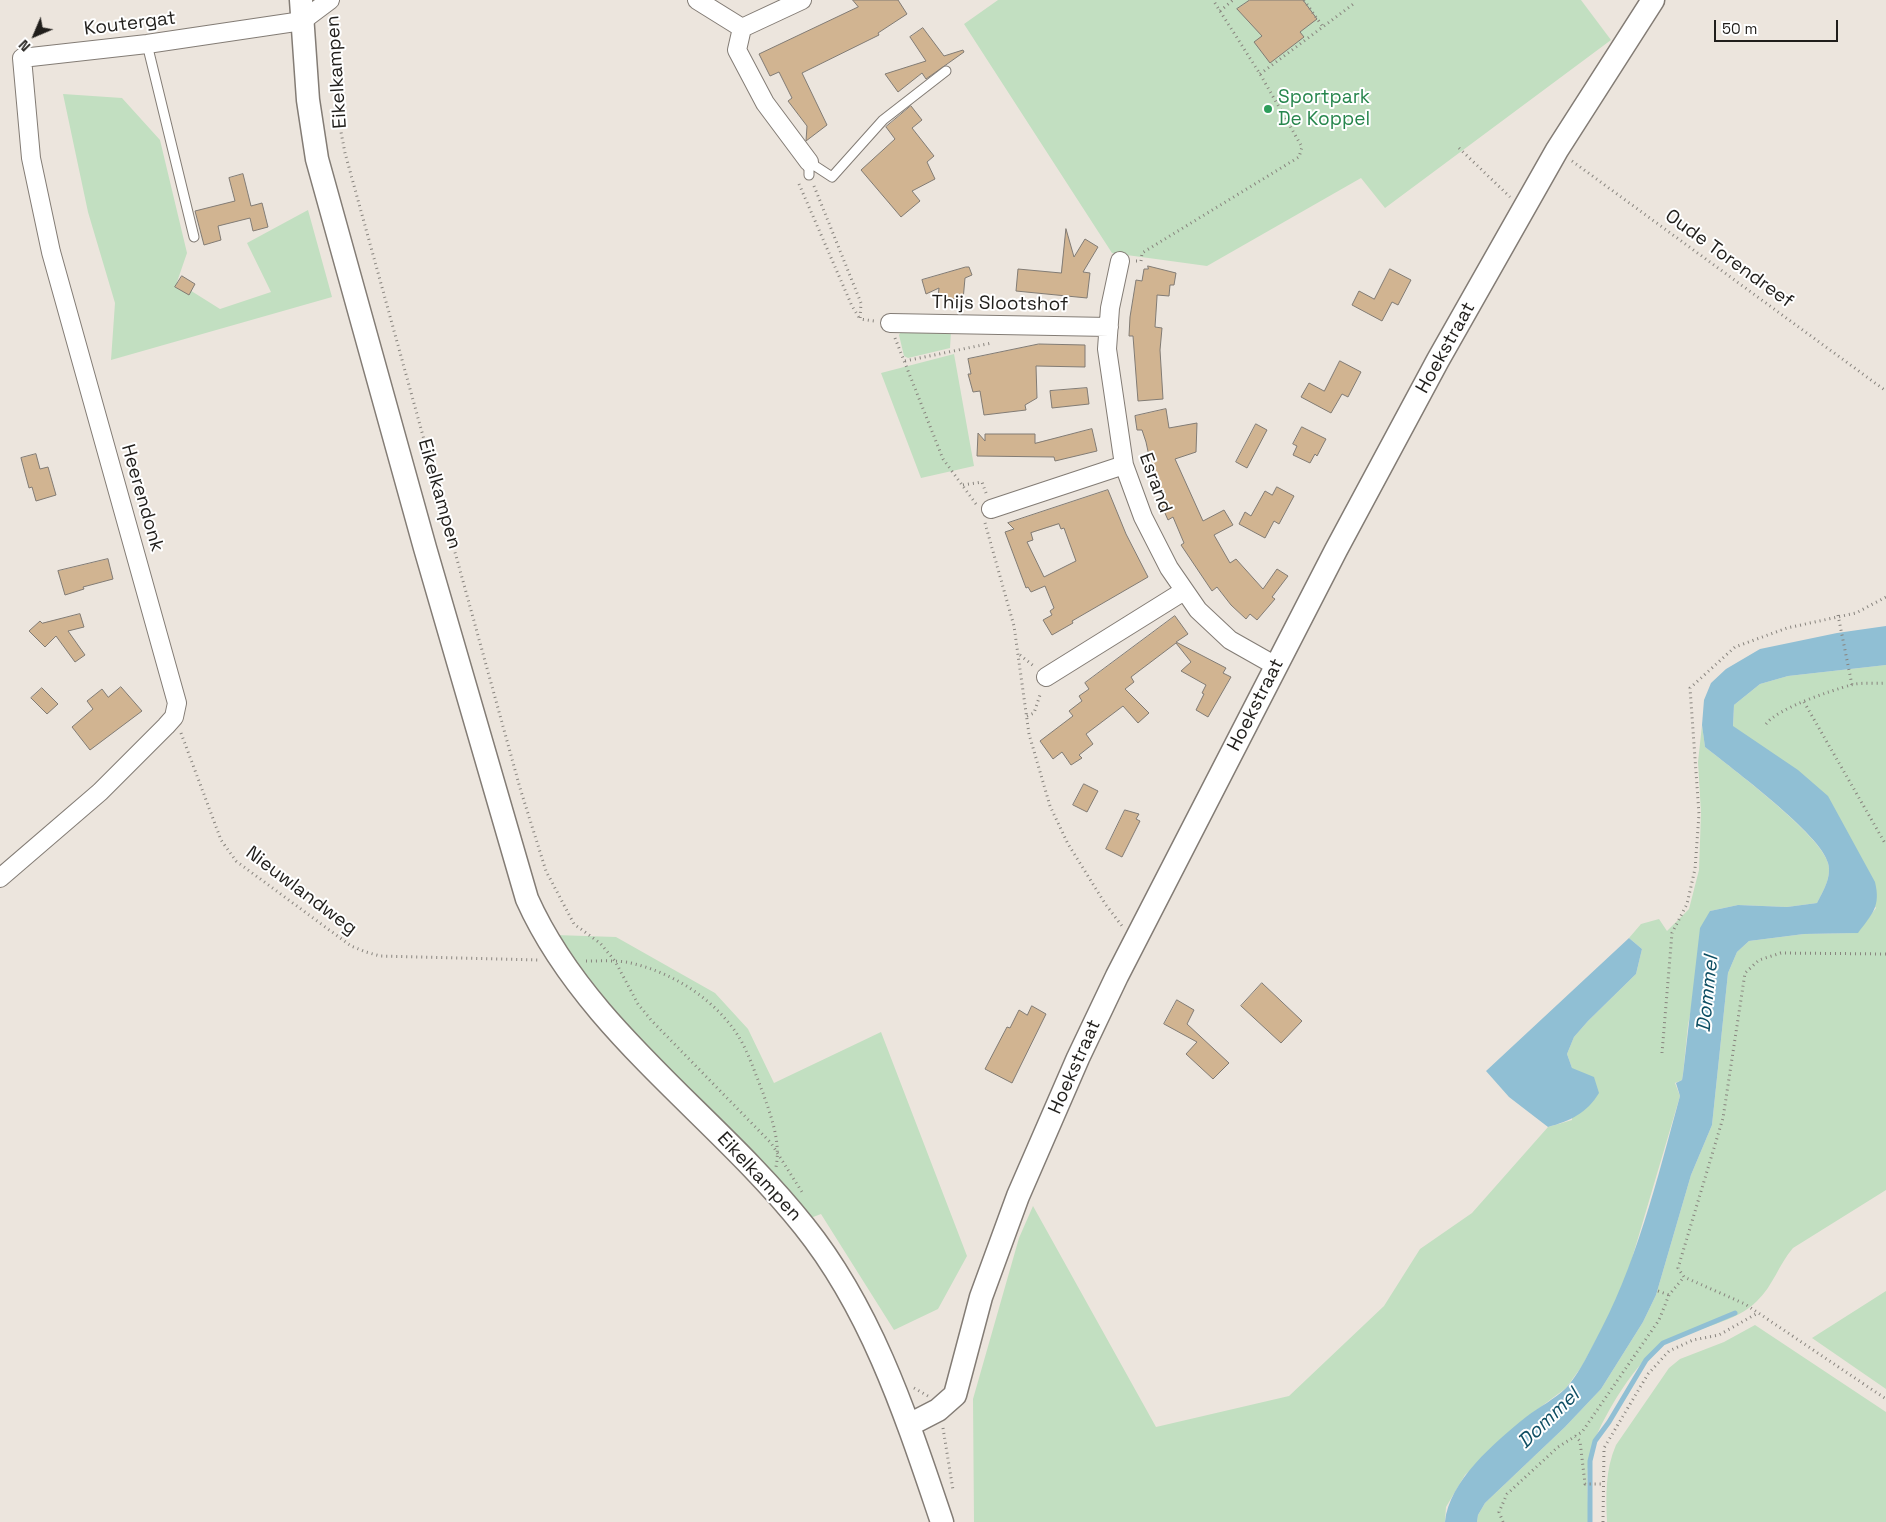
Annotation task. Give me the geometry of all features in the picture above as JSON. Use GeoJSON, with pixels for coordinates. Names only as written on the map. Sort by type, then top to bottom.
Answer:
{"type":"FeatureCollection","features":[{"type":"Feature","properties":{"kind":"street"},"geometry":{"type":"LineString","coordinates":[[697,0],[742,28]]}},
{"type":"Feature","properties":{"kind":"street"},"geometry":{"type":"LineString","coordinates":[[742,28],[802,0]]}},
{"type":"Feature","properties":{"kind":"street","name":"Hoekstraat"},"geometry":{"type":"LineString","coordinates":[[909,1425],[938,1410],[954,1396],[982,1297],[1018,1196],[1078,1058],[1135,942],[1276,666],[1424,386],[1556,150],[1653,0]]}},
{"type":"Feature","properties":{"kind":"street"},"geometry":{"type":"LineString","coordinates":[[302,10],[331,5]]}},
{"type":"Feature","properties":{"kind":"street","name":"Koutergat"},"geometry":{"type":"LineString","coordinates":[[22,58],[147,44],[302,10]]}},
{"type":"Feature","properties":{"kind":"street","name":"Eikelkampen"},"geometry":{"type":"LineString","coordinates":[[302,10],[308,100],[317,159],[398,453],[521,880],[536,918],[562,960],[598,1010],[759,1174],[814,1239],[841,1278],[862,1317],[909,1425],[942,1522]]}},
{"type":"Feature","properties":{"kind":"street"},"geometry":{"type":"LineString","coordinates":[[742,28],[737,50],[765,103],[809,168]]}},
{"type":"Feature","properties":{"kind":"street","name":"Heerendonk"},"geometry":{"type":"LineString","coordinates":[[22,58],[29,139],[35,179],[86,378],[176,694],[176,711],[170,721]]}},
{"type":"Feature","properties":{"kind":"street","name":"Esrand"},"geometry":{"type":"LineString","coordinates":[[1120,261],[1110,308],[1107,349],[1124,465],[1151,533],[1184,591],[1204,616],[1230,640],[1276,666]]}},
{"type":"Feature","properties":{"kind":"street","name":"Thijs Slootshof"},"geometry":{"type":"LineString","coordinates":[[890,323],[1109,327]]}},
{"type":"Feature","properties":{"kind":"street"},"geometry":{"type":"LineString","coordinates":[[984,511],[1124,465]]}},
{"type":"Feature","properties":{"kind":"street"},"geometry":{"type":"LineString","coordinates":[[1046,677],[1184,591]]}},
{"type":"Feature","properties":{"kind":"street"},"geometry":{"type":"LineString","coordinates":[[0,878],[100,792],[170,721]]}},
{"type":"Feature","properties":{"kind":"lane"},"geometry":{"type":"LineString","coordinates":[[147,44],[194,237]]}},
{"type":"Feature","properties":{"kind":"lane"},"geometry":{"type":"LineString","coordinates":[[809,168],[832,177],[883,120],[946,71]]}},
{"type":"Feature","properties":{"kind":"path"},"geometry":{"type":"LineString","coordinates":[[1120,261],[1141,262],[1142,253],[1299,158],[1302,147],[1260,74],[1213,0]]}},
{"type":"Feature","properties":{"kind":"path"},"geometry":{"type":"LineString","coordinates":[[1220,11],[1233,0]]}},
{"type":"Feature","properties":{"kind":"path"},"geometry":{"type":"LineString","coordinates":[[1304,0],[1323,27]]}},
{"type":"Feature","properties":{"kind":"path"},"geometry":{"type":"LineString","coordinates":[[1260,74],[1356,2]]}},
{"type":"Feature","properties":{"kind":"path","name":"Eikelkampen"},"geometry":{"type":"LineString","coordinates":[[331,5],[337,111],[345,153],[520,788],[546,871],[574,924],[600,943],[615,961]]}},
{"type":"Feature","properties":{"kind":"path"},"geometry":{"type":"LineString","coordinates":[[1460,148],[1523,210]]}},
{"type":"Feature","properties":{"kind":"path","name":"Oude Torendreef"},"geometry":{"type":"LineString","coordinates":[[1556,150],[1886,391]]}},
{"type":"Feature","properties":{"kind":"path"},"geometry":{"type":"LineString","coordinates":[[809,168],[861,303],[860,319]]}},
{"type":"Feature","properties":{"kind":"path"},"geometry":{"type":"LineString","coordinates":[[796,177],[852,306],[860,319]]}},
{"type":"Feature","properties":{"kind":"path"},"geometry":{"type":"LineString","coordinates":[[860,319],[890,323],[943,459],[984,511],[1014,626],[1029,734],[1050,806],[1064,837],[1087,876],[1135,942]]}},
{"type":"Feature","properties":{"kind":"path"},"geometry":{"type":"LineString","coordinates":[[905,362],[1002,341]]}},
{"type":"Feature","properties":{"kind":"path"},"geometry":{"type":"LineString","coordinates":[[1662,1053],[1672,933],[1687,904],[1695,869],[1699,814],[1690,688],[1734,647],[1787,628],[1838,615],[1856,613],[1886,598]]}},
{"type":"Feature","properties":{"kind":"path"},"geometry":{"type":"LineString","coordinates":[[1838,615],[1852,685]]}},
{"type":"Feature","properties":{"kind":"path"},"geometry":{"type":"LineString","coordinates":[[1766,724],[1772,716],[1852,685],[1886,683]]}},
{"type":"Feature","properties":{"kind":"path"},"geometry":{"type":"LineString","coordinates":[[1804,702],[1886,845]]}},
{"type":"Feature","properties":{"kind":"path","name":"Nieuwlandweg"},"geometry":{"type":"LineString","coordinates":[[170,721],[181,732],[221,840],[232,856],[351,946],[380,956],[562,960]]}},
{"type":"Feature","properties":{"kind":"path"},"geometry":{"type":"LineString","coordinates":[[1886,954],[1781,953],[1759,960],[1745,973],[1723,1118],[1678,1268],[1684,1276],[1745,1304],[1756,1314],[1886,1399]]}},
{"type":"Feature","properties":{"kind":"path","name":"Eikelkampen"},"geometry":{"type":"LineString","coordinates":[[562,960],[615,961],[656,970],[701,995],[726,1019],[737,1034],[757,1078],[772,1119],[778,1153]]}},
{"type":"Feature","properties":{"kind":"path"},"geometry":{"type":"LineString","coordinates":[[1503,1522],[1499,1512],[1507,1494],[1558,1447],[1582,1432],[1659,1320],[1670,1295],[1684,1276]]}},
{"type":"Feature","properties":{"kind":"path"},"geometry":{"type":"LineString","coordinates":[[1658,1291],[1670,1295]]}},
{"type":"Feature","properties":{"kind":"path"},"geometry":{"type":"LineString","coordinates":[[1603,1522],[1602,1484],[1604,1448],[1648,1374],[1669,1351],[1693,1340],[1719,1335],[1756,1314]]}},
{"type":"Feature","properties":{"kind":"path"},"geometry":{"type":"LineString","coordinates":[[938,1410],[945,1434],[946,1455],[955,1495]]}},
{"type":"Feature","properties":{"kind":"path"},"geometry":{"type":"LineString","coordinates":[[1576,1436],[1580,1441],[1585,1484],[1602,1484]]}},
{"type":"Feature","properties":{"kind":"green space","name":"Sportpark De Koppel"},"geometry":{"type":"Polygon","coordinates":[[[998,0],[1581,0],[1611,40],[1385,208],[1361,178],[1207,266],[1112,253],[964,24],[998,0]]]}},
{"type":"Feature","properties":{"kind":"green space"},"geometry":{"type":"Polygon","coordinates":[[[63,94],[122,98],[160,140],[187,253],[177,282],[220,309],[271,292],[247,243],[308,210],[332,297],[111,360],[115,303],[88,212],[63,94]]]}},
{"type":"Feature","properties":{"kind":"green space"},"geometry":{"type":"Polygon","coordinates":[[[903,328],[951,332],[950,348],[908,358],[904,356],[899,335],[903,328]]]}},
{"type":"Feature","properties":{"kind":"green space"},"geometry":{"type":"Polygon","coordinates":[[[954,354],[974,466],[921,478],[881,373],[954,354]]]}},
{"type":"Feature","properties":{"kind":"green space"},"geometry":{"type":"Polygon","coordinates":[[[1886,665],[1886,1190],[1793,1248],[1763,1295],[1748,1308],[1727,1320],[1668,1341],[1657,1348],[1645,1360],[1621,1391],[1594,1441],[1588,1470],[1588,1522],[1477,1522],[1478,1515],[1485,1503],[1565,1427],[1601,1389],[1643,1322],[1656,1295],[1691,1175],[1712,1125],[1728,973],[1737,952],[1749,941],[1804,934],[1857,933],[1876,908],[1769,752],[1733,727],[1734,705],[1760,684],[1788,676],[1886,665]]]}},
{"type":"Feature","properties":{"kind":"green space"},"geometry":{"type":"Polygon","coordinates":[[[1702,725],[1705,747],[1793,819],[1822,851],[1829,868],[1826,884],[1817,903],[1787,907],[1738,905],[1710,911],[1688,1025],[1682,1080],[1675,1083],[1680,1096],[1628,1272],[1614,1307],[1582,1366],[1566,1388],[1526,1418],[1465,1475],[1446,1507],[1445,1522],[974,1522],[973,1399],[1019,1238],[1033,1206],[1156,1427],[1289,1396],[1384,1306],[1420,1249],[1472,1213],[1548,1127],[1572,1120],[1572,1068],[1567,1054],[1574,1037],[1636,974],[1642,949],[1629,938],[1641,924],[1659,919],[1667,931],[1689,909],[1699,870],[1701,813],[1698,762],[1702,725]]]}},
{"type":"Feature","properties":{"kind":"green space"},"geometry":{"type":"Polygon","coordinates":[[[555,935],[616,937],[715,993],[748,1029],[774,1083],[881,1032],[967,1256],[938,1309],[894,1330],[821,1214],[808,1219],[595,993],[555,935]]]}},
{"type":"Feature","properties":{"kind":"green space"},"geometry":{"type":"Polygon","coordinates":[[[1886,1291],[1886,1389],[1812,1338],[1886,1291]]]}},
{"type":"Feature","properties":{"kind":"green space"},"geometry":{"type":"Polygon","coordinates":[[[1755,1325],[1886,1412],[1886,1522],[1607,1522],[1608,1473],[1612,1454],[1616,1445],[1669,1368],[1680,1359],[1724,1342],[1755,1325]]]}},
{"type":"Feature","properties":{"kind":"water","name":"Dommel"},"geometry":{"type":"Polygon","coordinates":[[[1886,626],[1886,665],[1788,676],[1760,684],[1734,705],[1733,726],[1798,770],[1828,796],[1875,882],[1877,898],[1874,910],[1858,933],[1804,934],[1749,941],[1737,952],[1728,973],[1712,1125],[1691,1175],[1656,1295],[1643,1322],[1601,1389],[1565,1427],[1485,1503],[1478,1515],[1477,1522],[1445,1522],[1448,1507],[1464,1477],[1488,1450],[1514,1427],[1566,1388],[1585,1360],[1609,1314],[1634,1254],[1680,1096],[1676,1083],[1682,1080],[1683,1074],[1700,928],[1710,911],[1738,905],[1787,907],[1817,903],[1826,884],[1829,873],[1828,863],[1822,851],[1810,836],[1774,802],[1705,747],[1702,725],[1704,700],[1711,683],[1726,669],[1760,649],[1837,633],[1886,626]]]}},
{"type":"Feature","properties":{"kind":"water"},"geometry":{"type":"Polygon","coordinates":[[[1629,938],[1642,949],[1636,974],[1574,1037],[1567,1054],[1572,1068],[1594,1077],[1599,1093],[1589,1106],[1577,1115],[1548,1127],[1509,1097],[1486,1071],[1629,938]]]}},
{"type":"Feature","properties":{"kind":"building"},"geometry":{"type":"Polygon","coordinates":[[[853,0],[898,0],[907,14],[878,33],[879,35],[802,73],[827,125],[806,141],[807,126],[788,101],[792,98],[779,72],[770,76],[759,54],[858,7],[853,0]]]}},
{"type":"Feature","properties":{"kind":"building"},"geometry":{"type":"Polygon","coordinates":[[[1250,0],[1303,0],[1317,19],[1300,32],[1304,37],[1270,63],[1254,42],[1262,36],[1237,9],[1250,0]]]}},
{"type":"Feature","properties":{"kind":"building"},"geometry":{"type":"Polygon","coordinates":[[[923,28],[944,56],[963,50],[964,52],[926,79],[922,73],[898,92],[885,74],[926,61],[910,37],[923,28]]]}},
{"type":"Feature","properties":{"kind":"building"},"geometry":{"type":"Polygon","coordinates":[[[911,106],[922,120],[912,128],[934,156],[927,162],[935,179],[912,191],[920,201],[901,217],[861,170],[895,139],[886,127],[911,106]]]}},
{"type":"Feature","properties":{"kind":"building"},"geometry":{"type":"Polygon","coordinates":[[[243,174],[251,206],[262,203],[268,227],[253,231],[250,218],[218,226],[221,240],[204,245],[195,211],[235,201],[229,178],[243,174]]]}},
{"type":"Feature","properties":{"kind":"building"},"geometry":{"type":"Polygon","coordinates":[[[1066,229],[1074,257],[1085,239],[1098,247],[1083,272],[1090,273],[1087,298],[1016,291],[1018,269],[1061,273],[1066,229]]]}},
{"type":"Feature","properties":{"kind":"building"},"geometry":{"type":"Polygon","coordinates":[[[1148,266],[1176,273],[1174,285],[1170,285],[1169,296],[1157,295],[1155,327],[1162,328],[1160,350],[1163,399],[1138,401],[1133,336],[1129,336],[1130,317],[1136,280],[1142,281],[1144,269],[1148,269],[1148,266]]]}},
{"type":"Feature","properties":{"kind":"building"},"geometry":{"type":"Polygon","coordinates":[[[969,267],[972,275],[965,278],[963,300],[938,297],[939,288],[926,294],[922,280],[969,267]]]}},
{"type":"Feature","properties":{"kind":"building"},"geometry":{"type":"Polygon","coordinates":[[[1390,269],[1411,280],[1398,305],[1392,302],[1382,321],[1352,305],[1359,291],[1374,299],[1390,269]]]}},
{"type":"Feature","properties":{"kind":"building"},"geometry":{"type":"Polygon","coordinates":[[[182,276],[195,284],[189,295],[175,287],[182,276]]]}},
{"type":"Feature","properties":{"kind":"building"},"geometry":{"type":"Polygon","coordinates":[[[1039,344],[1085,345],[1085,367],[1036,366],[1037,398],[1025,405],[1026,410],[984,415],[980,391],[973,392],[968,374],[971,374],[968,359],[1039,344]]]}},
{"type":"Feature","properties":{"kind":"building"},"geometry":{"type":"Polygon","coordinates":[[[1340,361],[1361,372],[1348,397],[1342,394],[1331,413],[1301,397],[1309,383],[1324,391],[1340,361]]]}},
{"type":"Feature","properties":{"kind":"building"},"geometry":{"type":"Polygon","coordinates":[[[1087,388],[1089,404],[1052,408],[1050,391],[1087,388]]]}},
{"type":"Feature","properties":{"kind":"building"},"geometry":{"type":"Polygon","coordinates":[[[1166,409],[1169,428],[1197,423],[1196,452],[1175,459],[1203,521],[1224,510],[1233,525],[1214,535],[1230,563],[1236,559],[1263,589],[1277,569],[1288,576],[1272,597],[1275,599],[1257,620],[1250,614],[1246,619],[1231,605],[1217,587],[1212,591],[1181,545],[1184,543],[1173,517],[1168,520],[1160,502],[1164,500],[1154,475],[1150,476],[1144,457],[1149,456],[1146,442],[1142,430],[1137,430],[1135,416],[1166,409]]]}},
{"type":"Feature","properties":{"kind":"building"},"geometry":{"type":"Polygon","coordinates":[[[1256,424],[1267,430],[1247,468],[1236,462],[1256,424]]]}},
{"type":"Feature","properties":{"kind":"building"},"geometry":{"type":"Polygon","coordinates":[[[1302,427],[1326,439],[1317,456],[1315,454],[1310,463],[1293,455],[1297,446],[1293,444],[1302,427]]]}},
{"type":"Feature","properties":{"kind":"building"},"geometry":{"type":"Polygon","coordinates":[[[1092,429],[1097,451],[1055,461],[1054,457],[977,456],[978,433],[985,441],[985,434],[1035,434],[1035,443],[1092,429]]]}},
{"type":"Feature","properties":{"kind":"building"},"geometry":{"type":"Polygon","coordinates":[[[36,454],[40,469],[48,467],[56,495],[36,501],[32,487],[29,488],[21,458],[36,454]]]}},
{"type":"Feature","properties":{"kind":"building"},"geometry":{"type":"Polygon","coordinates":[[[1277,487],[1294,496],[1279,524],[1274,521],[1265,538],[1239,524],[1245,512],[1251,516],[1265,491],[1272,495],[1277,487]]]}},
{"type":"Feature","properties":{"kind":"building"},"geometry":{"type":"Polygon","coordinates":[[[1108,490],[1126,534],[1148,577],[1072,621],[1073,623],[1052,635],[1043,620],[1052,615],[1050,611],[1054,608],[1045,586],[1031,592],[1028,587],[1026,588],[1005,532],[1014,529],[1008,523],[1108,490]],[[1059,524],[1031,533],[1033,540],[1027,542],[1044,577],[1076,561],[1064,528],[1061,529],[1059,524]]]}},
{"type":"Feature","properties":{"kind":"building"},"geometry":{"type":"Polygon","coordinates":[[[108,559],[113,579],[83,587],[84,589],[65,595],[58,571],[108,559]]]}},
{"type":"Feature","properties":{"kind":"building"},"geometry":{"type":"Polygon","coordinates":[[[80,614],[84,627],[68,631],[85,655],[75,662],[56,636],[45,647],[29,631],[40,621],[42,623],[80,614]]]}},
{"type":"Feature","properties":{"kind":"building"},"geometry":{"type":"Polygon","coordinates":[[[1175,616],[1188,634],[1176,642],[1226,668],[1223,673],[1231,677],[1208,717],[1196,710],[1206,685],[1181,671],[1191,662],[1176,643],[1131,677],[1134,682],[1125,689],[1149,713],[1138,723],[1123,706],[1086,734],[1093,744],[1079,755],[1082,758],[1071,765],[1062,752],[1053,759],[1040,741],[1073,716],[1069,711],[1082,701],[1079,696],[1089,689],[1085,683],[1175,616]]]}},
{"type":"Feature","properties":{"kind":"building"},"geometry":{"type":"Polygon","coordinates":[[[121,687],[142,711],[90,750],[72,727],[93,709],[87,701],[102,689],[108,697],[121,687]]]}},
{"type":"Feature","properties":{"kind":"building"},"geometry":{"type":"Polygon","coordinates":[[[42,688],[58,704],[47,714],[31,698],[42,688]]]}},
{"type":"Feature","properties":{"kind":"building"},"geometry":{"type":"Polygon","coordinates":[[[1084,784],[1098,791],[1087,812],[1073,805],[1084,784]]]}},
{"type":"Feature","properties":{"kind":"building"},"geometry":{"type":"Polygon","coordinates":[[[1125,810],[1139,814],[1136,819],[1140,821],[1122,857],[1106,849],[1125,810]]]}},
{"type":"Feature","properties":{"kind":"building"},"geometry":{"type":"Polygon","coordinates":[[[1262,983],[1302,1021],[1281,1043],[1241,1006],[1262,983]]]}},
{"type":"Feature","properties":{"kind":"building"},"geometry":{"type":"Polygon","coordinates":[[[1177,1000],[1194,1010],[1187,1024],[1229,1063],[1213,1079],[1186,1054],[1197,1042],[1164,1024],[1177,1000]]]}},
{"type":"Feature","properties":{"kind":"building"},"geometry":{"type":"Polygon","coordinates":[[[1032,1006],[1046,1014],[1012,1083],[985,1069],[1007,1027],[1010,1028],[1019,1010],[1027,1015],[1032,1006]]]}},
{"type":"Feature","properties":{"kind":"waterway"},"geometry":{"type":"LineString","coordinates":[[1590,1522],[1590,1461],[1595,1441],[1609,1422],[1646,1360],[1663,1343],[1735,1313]]}},
{"type":"Feature","properties":{"kind":"place","name":"Sportpark De Koppel"},"geometry":{"type":"Point","coordinates":[1268,109]}}]}
